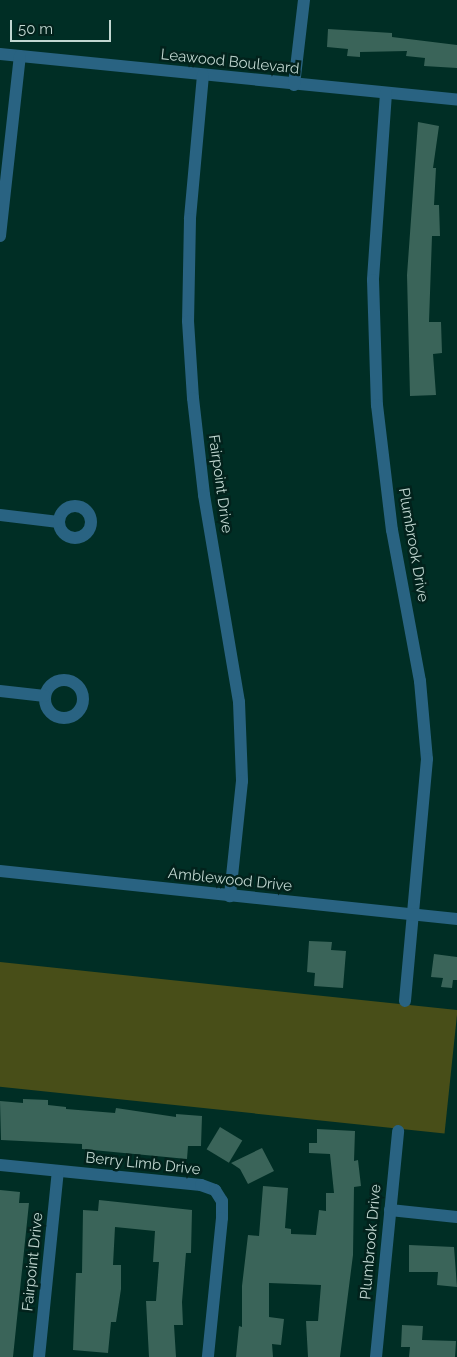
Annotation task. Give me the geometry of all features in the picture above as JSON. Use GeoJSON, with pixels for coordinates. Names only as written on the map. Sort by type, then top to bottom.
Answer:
{"type":"FeatureCollection","features":[{"type":"Feature","properties":{"kind":"street"},"geometry":{"type":"LineString","coordinates":[[294,85],[304,0]]}},
{"type":"Feature","properties":{"kind":"street","name":"Leawood Boulevard"},"geometry":{"type":"LineString","coordinates":[[0,54],[457,100]]}},
{"type":"Feature","properties":{"kind":"street"},"geometry":{"type":"LineString","coordinates":[[0,236],[20,56]]}},
{"type":"Feature","properties":{"kind":"street","name":"Fairpoint Drive"},"geometry":{"type":"LineString","coordinates":[[204,75],[190,211],[188,321],[204,495],[240,711],[242,781],[230,896]]}},
{"type":"Feature","properties":{"kind":"street","name":"Plumbrook Drive"},"geometry":{"type":"LineString","coordinates":[[386,93],[377,185],[372,320],[376,405],[386,492],[420,681],[426,734],[426,786],[405,1002]]}},
{"type":"Feature","properties":{"kind":"street"},"geometry":{"type":"LineString","coordinates":[[0,515],[59,522]]}},
{"type":"Feature","properties":{"kind":"street"},"geometry":{"type":"LineString","coordinates":[[0,691],[45,696]]}},
{"type":"Feature","properties":{"kind":"street","name":"Amblewood Drive"},"geometry":{"type":"LineString","coordinates":[[0,871],[457,920]]}},
{"type":"Feature","properties":{"kind":"street","name":"Plumbrook Drive"},"geometry":{"type":"LineString","coordinates":[[376,1357],[398,1131]]}},
{"type":"Feature","properties":{"kind":"street","name":"Berry Limb Drive"},"geometry":{"type":"LineString","coordinates":[[0,1165],[201,1185],[215,1190],[222,1201],[222,1218],[208,1357]]}},
{"type":"Feature","properties":{"kind":"street","name":"Fairpoint Drive"},"geometry":{"type":"LineString","coordinates":[[39,1357],[58,1171]]}},
{"type":"Feature","properties":{"kind":"street"},"geometry":{"type":"LineString","coordinates":[[390,1210],[457,1217]]}},
{"type":"Feature","properties":{"kind":"green space"},"geometry":{"type":"Polygon","coordinates":[[[0,962],[457,1010],[445,1133],[0,1087],[0,962]]]}},
{"type":"Feature","properties":{"kind":"building"},"geometry":{"type":"Polygon","coordinates":[[[328,29],[392,33],[392,37],[457,45],[457,68],[424,66],[425,58],[406,56],[407,51],[360,52],[360,57],[347,56],[348,49],[327,47],[328,29]]]}},
{"type":"Feature","properties":{"kind":"building"},"geometry":{"type":"Polygon","coordinates":[[[418,122],[439,126],[433,168],[436,168],[434,205],[439,205],[440,236],[432,236],[429,322],[441,322],[442,353],[433,354],[436,395],[410,396],[407,275],[418,122]]]}},
{"type":"Feature","properties":{"kind":"building"},"geometry":{"type":"Polygon","coordinates":[[[309,941],[332,942],[331,950],[346,951],[343,988],[314,986],[315,973],[307,972],[309,941]]]}},
{"type":"Feature","properties":{"kind":"building"},"geometry":{"type":"Polygon","coordinates":[[[434,954],[457,957],[457,980],[453,980],[452,988],[441,987],[443,978],[431,977],[434,954]]]}},
{"type":"Feature","properties":{"kind":"building"},"geometry":{"type":"Polygon","coordinates":[[[23,1099],[48,1100],[48,1105],[66,1107],[66,1109],[115,1113],[116,1108],[176,1117],[176,1114],[202,1116],[201,1146],[188,1146],[187,1159],[82,1149],[82,1144],[1,1140],[0,1101],[23,1103],[23,1099]]]}},
{"type":"Feature","properties":{"kind":"building"},"geometry":{"type":"Polygon","coordinates":[[[220,1127],[242,1140],[229,1163],[207,1149],[220,1127]]]}},
{"type":"Feature","properties":{"kind":"building"},"geometry":{"type":"Polygon","coordinates":[[[317,1129],[355,1131],[354,1161],[358,1160],[361,1186],[354,1187],[353,1255],[340,1357],[308,1357],[306,1321],[318,1321],[321,1285],[269,1283],[269,1317],[284,1319],[281,1345],[272,1344],[273,1357],[236,1357],[239,1326],[242,1327],[242,1286],[248,1235],[259,1236],[263,1186],[288,1188],[285,1228],[291,1229],[291,1234],[316,1235],[319,1210],[326,1211],[326,1193],[334,1193],[330,1154],[309,1153],[309,1143],[317,1143],[317,1129]]]}},
{"type":"Feature","properties":{"kind":"building"},"geometry":{"type":"Polygon","coordinates":[[[262,1148],[274,1171],[248,1184],[240,1169],[231,1163],[262,1148]]]}},
{"type":"Feature","properties":{"kind":"building"},"geometry":{"type":"Polygon","coordinates":[[[0,1190],[20,1192],[19,1203],[29,1203],[13,1357],[0,1357],[0,1190]]]}},
{"type":"Feature","properties":{"kind":"building"},"geometry":{"type":"Polygon","coordinates":[[[99,1200],[192,1210],[191,1253],[186,1253],[182,1302],[183,1325],[174,1325],[176,1357],[149,1357],[146,1301],[156,1301],[159,1262],[153,1262],[155,1231],[115,1227],[113,1265],[121,1265],[121,1289],[116,1322],[111,1322],[108,1353],[73,1350],[76,1273],[82,1273],[83,1210],[98,1211],[99,1200]]]}},
{"type":"Feature","properties":{"kind":"building"},"geometry":{"type":"Polygon","coordinates":[[[409,1245],[454,1247],[457,1287],[437,1285],[438,1272],[409,1272],[409,1245]]]}},
{"type":"Feature","properties":{"kind":"building"},"geometry":{"type":"Polygon","coordinates":[[[402,1325],[423,1326],[422,1340],[456,1341],[455,1357],[409,1357],[410,1347],[401,1347],[402,1325]]]}}]}
